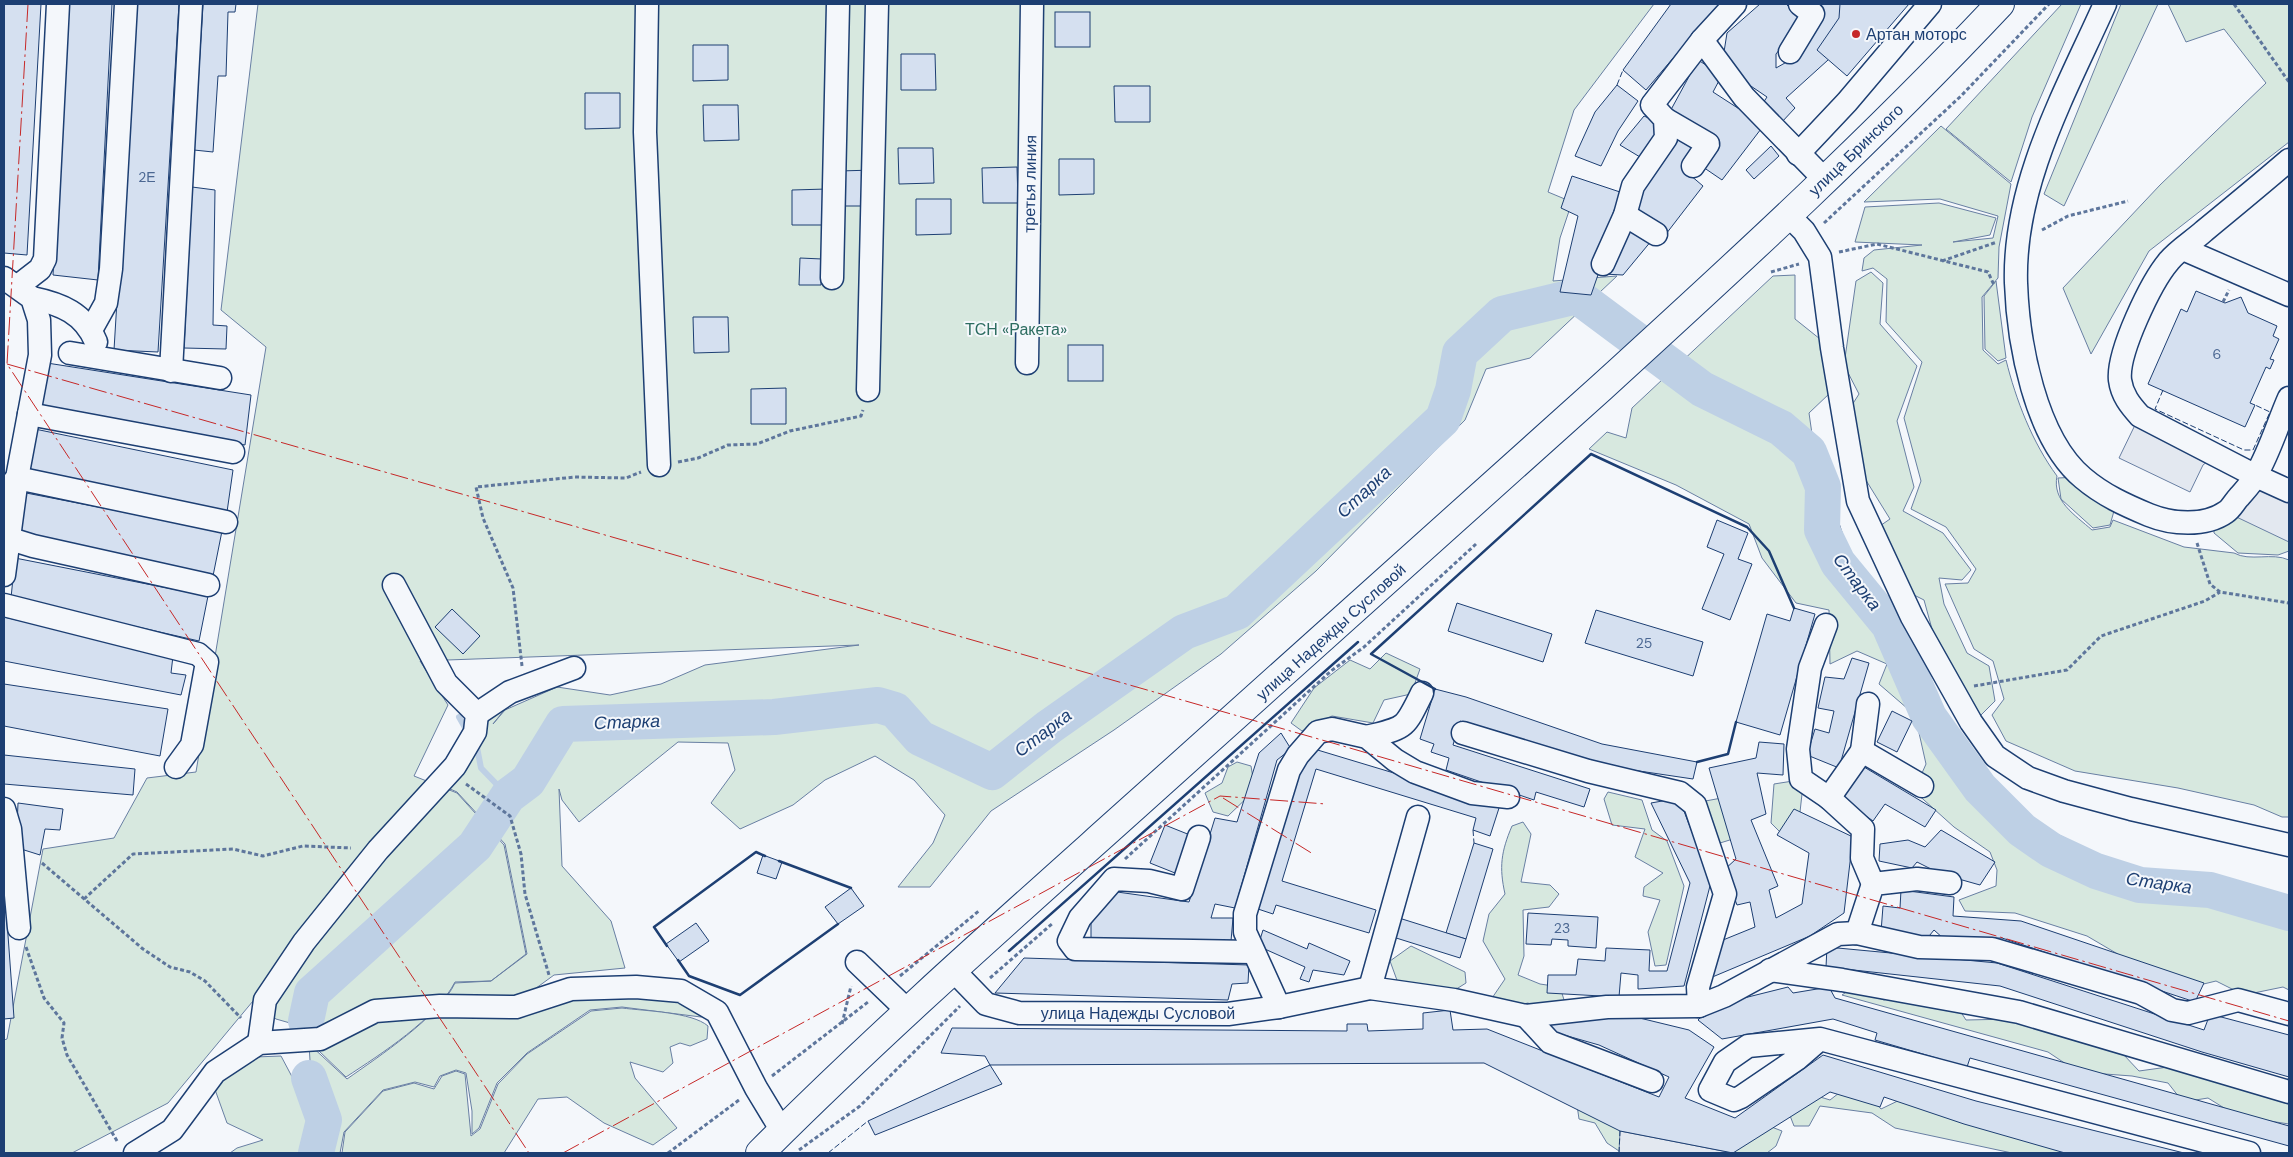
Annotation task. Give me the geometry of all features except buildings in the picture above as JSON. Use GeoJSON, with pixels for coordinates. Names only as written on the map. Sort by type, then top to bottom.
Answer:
{"type":"FeatureCollection","features":[{"type":"Feature","properties":{"kind":"main road","name":"улица Бринского"},"geometry":{"type":"LineString","coordinates":[[1708,291],[1929,80],[2000,4]]}},
{"type":"Feature","properties":{"kind":"main road","name":"улица Надежды Сусловой"},"geometry":{"type":"LineString","coordinates":[[760,1153],[788,1142],[908,1012],[1438,537],[1708,291]]}},
{"type":"Feature","properties":{"kind":"street"},"geometry":{"type":"LineString","coordinates":[[18,287],[40,270],[45,259],[58,4]]}},
{"type":"Feature","properties":{"kind":"street"},"geometry":{"type":"LineString","coordinates":[[91,330],[106,303],[111,269],[126,4]]}},
{"type":"Feature","properties":{"kind":"street"},"geometry":{"type":"LineString","coordinates":[[171,371],[191,4]]}},
{"type":"Feature","properties":{"kind":"street"},"geometry":{"type":"LineString","coordinates":[[648,4],[645,132],[659,465]]}},
{"type":"Feature","properties":{"kind":"street"},"geometry":{"type":"LineString","coordinates":[[832,278],[838,4]]}},
{"type":"Feature","properties":{"kind":"street"},"geometry":{"type":"LineString","coordinates":[[868,390],[877,4]]}},
{"type":"Feature","properties":{"kind":"street","name":"третья линия"},"geometry":{"type":"LineString","coordinates":[[1027,364],[1032,4]]}},
{"type":"Feature","properties":{"kind":"street"},"geometry":{"type":"LineString","coordinates":[[1693,166],[1708,144],[1665,119],[1652,104],[1702,40],[1735,4]]}},
{"type":"Feature","properties":{"kind":"street"},"geometry":{"type":"LineString","coordinates":[[1790,52],[1814,14],[1800,4]]}},
{"type":"Feature","properties":{"kind":"street"},"geometry":{"type":"LineString","coordinates":[[1798,154],[1930,4]]}},
{"type":"Feature","properties":{"kind":"street"},"geometry":{"type":"LineString","coordinates":[[2105,4],[2049,131],[2027,195],[2019,237],[2016,282],[2028,375],[2051,434],[2067,460],[2082,477],[2108,496],[2157,518],[2180,522],[2202,521],[2226,512],[2256,476],[2289,398]]}},
{"type":"Feature","properties":{"kind":"street"},"geometry":{"type":"LineString","coordinates":[[1702,40],[1744,98],[1826,180]]}},
{"type":"Feature","properties":{"kind":"street"},"geometry":{"type":"LineString","coordinates":[[1604,264],[1625,215],[1634,186],[1666,138],[1665,119]]}},
{"type":"Feature","properties":{"kind":"street"},"geometry":{"type":"LineString","coordinates":[[2289,160],[2170,259],[2161,272],[2128,341],[2121,369],[2123,394],[2140,416],[2154,425],[2289,491]]}},
{"type":"Feature","properties":{"kind":"street"},"geometry":{"type":"LineString","coordinates":[[1625,215],[1656,234]]}},
{"type":"Feature","properties":{"kind":"street"},"geometry":{"type":"LineString","coordinates":[[1788,215],[1808,238],[1820,257],[1832,348],[1858,501],[1912,617],[1953,690],[1995,756],[2028,778],[2064,791],[2131,809],[2289,845]]}},
{"type":"Feature","properties":{"kind":"street"},"geometry":{"type":"LineString","coordinates":[[2183,249],[2289,295]]}},
{"type":"Feature","properties":{"kind":"street"},"geometry":{"type":"LineString","coordinates":[[18,287],[58,304],[81,318],[91,330],[104,360]]}},
{"type":"Feature","properties":{"kind":"street"},"geometry":{"type":"LineString","coordinates":[[4,575],[11,485],[29,414],[40,355],[39,320],[18,287]]}},
{"type":"Feature","properties":{"kind":"street"},"geometry":{"type":"LineString","coordinates":[[70,354],[220,378]]}},
{"type":"Feature","properties":{"kind":"street"},"geometry":{"type":"LineString","coordinates":[[29,414],[234,452]]}},
{"type":"Feature","properties":{"kind":"street"},"geometry":{"type":"LineString","coordinates":[[11,485],[226,522]]}},
{"type":"Feature","properties":{"kind":"street"},"geometry":{"type":"LineString","coordinates":[[6,538],[33,546],[208,585]]}},
{"type":"Feature","properties":{"kind":"street"},"geometry":{"type":"LineString","coordinates":[[394,585],[446,682],[477,714]]}},
{"type":"Feature","properties":{"kind":"street"},"geometry":{"type":"LineString","coordinates":[[4,605],[198,654],[207,662],[192,745],[176,767]]}},
{"type":"Feature","properties":{"kind":"street"},"geometry":{"type":"LineString","coordinates":[[1826,625],[1810,668],[1798,749],[1802,779],[1829,798],[1863,829],[1862,858],[1873,884],[1857,933]]}},
{"type":"Feature","properties":{"kind":"street"},"geometry":{"type":"LineString","coordinates":[[260,1036],[264,1000],[304,942],[378,850],[454,766],[475,732],[477,714],[510,692],[574,668]]}},
{"type":"Feature","properties":{"kind":"street"},"geometry":{"type":"LineString","coordinates":[[1367,737],[1402,728],[1411,717],[1422,693]]}},
{"type":"Feature","properties":{"kind":"street"},"geometry":{"type":"LineString","coordinates":[[1829,798],[1862,751],[1868,704]]}},
{"type":"Feature","properties":{"kind":"street"},"geometry":{"type":"LineString","coordinates":[[1279,1007],[1252,952],[1245,932],[1245,914],[1289,770],[1304,747],[1318,732],[1332,729],[1367,737],[1395,760],[1414,772],[1472,794],[1508,797]]}},
{"type":"Feature","properties":{"kind":"street"},"geometry":{"type":"LineString","coordinates":[[1463,733],[1588,770],[1680,793],[1696,805],[1725,894],[1698,987],[1699,1006]]}},
{"type":"Feature","properties":{"kind":"street"},"geometry":{"type":"LineString","coordinates":[[1862,751],[1922,786]]}},
{"type":"Feature","properties":{"kind":"street"},"geometry":{"type":"LineString","coordinates":[[4,809],[10,829],[19,928]]}},
{"type":"Feature","properties":{"kind":"street"},"geometry":{"type":"LineString","coordinates":[[1370,988],[1418,817]]}},
{"type":"Feature","properties":{"kind":"street"},"geometry":{"type":"LineString","coordinates":[[1199,838],[1182,889],[1149,881],[1114,879],[1080,918],[1070,942],[1075,949],[1252,952]]}},
{"type":"Feature","properties":{"kind":"street"},"geometry":{"type":"LineString","coordinates":[[1873,884],[1917,879],[1950,883]]}},
{"type":"Feature","properties":{"kind":"street","name":"улица Надежды Сусловой"},"geometry":{"type":"LineString","coordinates":[[954,970],[986,1004],[1019,1013],[1228,1014],[1279,1007],[1370,988],[1454,1000],[1526,1016],[1606,1007],[1699,1006],[1724,996],[1838,934],[1857,933],[1920,946],[1992,949],[2141,993],[2172,1010],[2188,1013],[2238,1000],[2289,1014]]}},
{"type":"Feature","properties":{"kind":"street"},"geometry":{"type":"LineString","coordinates":[[857,962],[908,1012]]}},
{"type":"Feature","properties":{"kind":"street"},"geometry":{"type":"LineString","coordinates":[[1770,970],[1842,980],[2019,1012],[2289,1092]]}},
{"type":"Feature","properties":{"kind":"street"},"geometry":{"type":"LineString","coordinates":[[127,1149],[172,1130],[215,1072],[260,1036],[320,1039],[375,1011],[440,1006],[516,1007],[571,989],[636,987],[681,991],[717,1012],[756,1088],[788,1142]]}},
{"type":"Feature","properties":{"kind":"street"},"geometry":{"type":"LineString","coordinates":[[1526,1016],[1550,1042],[1652,1081]]}},
{"type":"Feature","properties":{"kind":"street"},"geometry":{"type":"LineString","coordinates":[[1820,1039],[2249,1153]]}},
{"type":"Feature","properties":{"kind":"path"},"geometry":{"type":"LineString","coordinates":[[1808,238],[1961,96],[2049,4]]}},
{"type":"Feature","properties":{"kind":"path"},"geometry":{"type":"LineString","coordinates":[[2234,4],[2289,82]]}},
{"type":"Feature","properties":{"kind":"path"},"geometry":{"type":"LineString","coordinates":[[1771,272],[1820,257],[1877,244],[1988,272],[1994,285],[2003,288]]}},
{"type":"Feature","properties":{"kind":"path"},"geometry":{"type":"LineString","coordinates":[[524,687],[520,634],[513,588],[483,518],[476,487],[575,477],[626,478],[659,465],[698,458],[728,445],[757,444],[790,431],[861,416],[868,390]]}},
{"type":"Feature","properties":{"kind":"path"},"geometry":{"type":"LineString","coordinates":[[2197,542],[2210,584],[2220,592],[2289,602]]}},
{"type":"Feature","properties":{"kind":"path"},"geometry":{"type":"LineString","coordinates":[[1121,862],[1331,671],[1364,647],[1476,544]]}},
{"type":"Feature","properties":{"kind":"path"},"geometry":{"type":"LineString","coordinates":[[1953,690],[2067,670],[2101,636],[2205,601],[2220,592]]}},
{"type":"Feature","properties":{"kind":"path"},"geometry":{"type":"LineString","coordinates":[[486,796],[510,816],[521,854],[525,894],[550,976],[563,993]]}},
{"type":"Feature","properties":{"kind":"path"},"geometry":{"type":"LineString","coordinates":[[84,899],[133,854],[233,849],[263,856],[303,846],[378,850]]}},
{"type":"Feature","properties":{"kind":"path"},"geometry":{"type":"LineString","coordinates":[[42,863],[143,949],[170,967],[190,972],[205,981],[260,1036]]}},
{"type":"Feature","properties":{"kind":"path"},"geometry":{"type":"LineString","coordinates":[[668,1153],[842,1024],[982,908]]}},
{"type":"Feature","properties":{"kind":"path"},"geometry":{"type":"LineString","coordinates":[[788,1142],[860,1106],[975,992],[1058,919]]}},
{"type":"Feature","properties":{"kind":"path"},"geometry":{"type":"LineString","coordinates":[[19,928],[44,998],[64,1023],[62,1038],[67,1055],[117,1138],[127,1149]]}},
{"type":"Feature","properties":{"kind":"path"},"geometry":{"type":"LineString","coordinates":[[842,1024],[857,962]]}},
{"type":"Feature","properties":{"kind":"green space","name":"ТСН «Ракета»"},"geometry":{"type":"Polygon","coordinates":[[[258,4],[1654,4],[1574,110],[1548,192],[1572,202],[1560,238],[1553,281],[1617,276],[1530,358],[1486,369],[1465,420],[1316,571],[1221,654],[1114,730],[991,811],[930,887],[898,887],[933,843],[945,815],[914,780],[875,756],[825,780],[793,805],[740,829],[711,803],[735,770],[728,743],[678,742],[579,822],[562,800],[559,789],[562,866],[611,921],[625,968],[554,975],[528,994],[680,995],[708,1015],[701,1017],[622,1007],[590,1010],[527,1053],[497,1083],[479,1128],[472,1134],[472,1111],[466,1073],[456,1070],[440,1076],[434,1087],[415,1082],[383,1090],[344,1132],[340,1153],[318,1153],[325,1120],[311,1077],[309,1044],[347,1079],[391,1048],[422,1023],[436,1009],[447,996],[455,983],[491,981],[455,982],[435,1009],[407,1035],[346,1077],[290,1023],[276,1019],[253,1001],[168,1103],[72,1153],[4,1153],[4,1040],[7,1039],[43,849],[114,838],[147,778],[196,772],[266,347],[221,310],[258,4]],[[859,645],[420,661],[448,705],[414,776],[457,793],[504,845],[526,954],[491,981],[527,954],[505,844],[457,792],[441,785],[482,719],[505,709],[493,724],[505,710],[557,687],[610,695],[661,684],[705,665],[859,645]]]}},
{"type":"Feature","properties":{"kind":"green space"},"geometry":{"type":"Polygon","coordinates":[[[2062,4],[2081,4],[2032,117],[2011,182],[1946,129],[2062,4]]]}},
{"type":"Feature","properties":{"kind":"green space"},"geometry":{"type":"Polygon","coordinates":[[[2121,4],[2158,4],[2064,206],[2044,194],[2121,4]]]}},
{"type":"Feature","properties":{"kind":"green space"},"geometry":{"type":"Polygon","coordinates":[[[2168,4],[2289,4],[2289,142],[2149,251],[2091,354],[2063,288],[2160,185],[2266,83],[2224,29],[2186,42],[2168,4]]]}},
{"type":"Feature","properties":{"kind":"green space"},"geometry":{"type":"Polygon","coordinates":[[[1941,126],[2011,184],[1999,247],[1998,278],[1982,297],[1983,350],[1998,364],[2006,360],[2026,420],[2040,449],[2057,476],[2056,485],[2058,493],[2066,507],[2092,530],[2110,527],[2113,520],[2184,547],[2234,553],[2247,557],[2275,557],[2289,560],[2289,817],[2282,817],[2254,805],[2178,788],[2075,771],[2006,741],[1992,715],[2004,699],[1993,661],[1974,649],[1945,584],[1968,583],[1976,569],[1946,527],[1911,509],[1921,481],[1904,418],[1922,362],[1886,322],[1887,279],[1873,268],[1862,271],[1864,258],[1874,250],[1922,245],[1855,242],[1865,207],[1939,203],[1996,218],[1990,235],[1953,242],[1993,238],[1998,216],[1940,199],[1864,202],[1941,126]]]}},
{"type":"Feature","properties":{"kind":"green space"},"geometry":{"type":"Polygon","coordinates":[[[1871,272],[1883,283],[1880,324],[1917,366],[1897,421],[1914,487],[1903,511],[1943,533],[1971,570],[1962,580],[1939,578],[1944,604],[1967,653],[1989,666],[1995,701],[1978,718],[1956,705],[1964,687],[1936,671],[1924,644],[1932,629],[1924,600],[1894,585],[1874,530],[1890,519],[1846,448],[1847,413],[1859,394],[1844,365],[1856,281],[1871,272]]]}},
{"type":"Feature","properties":{"kind":"green space"},"geometry":{"type":"Polygon","coordinates":[[[1795,275],[1795,319],[1820,339],[1830,393],[1809,413],[1814,448],[1850,556],[1890,638],[1905,681],[1970,760],[2012,805],[2041,826],[2073,842],[2125,875],[2250,884],[2289,899],[2289,990],[2283,987],[2244,995],[2216,981],[2179,990],[2087,936],[2015,913],[1965,911],[1959,900],[1996,886],[1997,870],[1990,852],[1954,827],[1914,791],[1926,764],[1915,715],[1879,684],[1887,664],[1857,651],[1830,664],[1829,610],[1796,603],[1762,558],[1749,524],[1676,485],[1589,449],[1607,432],[1626,438],[1632,408],[1773,276],[1795,275]]]}},
{"type":"Feature","properties":{"kind":"green space"},"geometry":{"type":"Polygon","coordinates":[[[1996,281],[2006,358],[1998,361],[1985,349],[1984,296],[1996,281]]]}},
{"type":"Feature","properties":{"kind":"green space"},"geometry":{"type":"Polygon","coordinates":[[[2078,477],[2116,504],[2110,525],[2093,528],[2061,499],[2058,478],[2078,477]]]}},
{"type":"Feature","properties":{"kind":"green space"},"geometry":{"type":"Polygon","coordinates":[[[2236,510],[2289,538],[2289,551],[2278,555],[2238,553],[2214,533],[2214,513],[2236,510]]]}},
{"type":"Feature","properties":{"kind":"green space"},"geometry":{"type":"Polygon","coordinates":[[[1386,653],[1420,669],[1411,694],[1384,700],[1373,723],[1332,716],[1302,731],[1291,723],[1314,688],[1350,660],[1370,669],[1386,653]]]}},
{"type":"Feature","properties":{"kind":"green space"},"geometry":{"type":"Polygon","coordinates":[[[1237,762],[1251,766],[1255,790],[1228,816],[1213,812],[1205,793],[1222,783],[1228,767],[1237,762]]]}},
{"type":"Feature","properties":{"kind":"green space"},"geometry":{"type":"Polygon","coordinates":[[[1793,781],[1802,794],[1798,830],[1784,836],[1771,823],[1774,784],[1793,781]]]}},
{"type":"Feature","properties":{"kind":"green space"},"geometry":{"type":"Polygon","coordinates":[[[1608,792],[1642,800],[1652,830],[1667,841],[1684,886],[1666,965],[1655,966],[1648,932],[1660,900],[1643,896],[1644,887],[1663,873],[1635,857],[1645,829],[1612,825],[1604,799],[1608,792]]]}},
{"type":"Feature","properties":{"kind":"green space"},"geometry":{"type":"Polygon","coordinates":[[[1727,797],[1746,835],[1720,843],[1696,827],[1700,802],[1727,797]]]}},
{"type":"Feature","properties":{"kind":"green space"},"geometry":{"type":"Polygon","coordinates":[[[1523,822],[1531,834],[1521,882],[1550,885],[1559,894],[1549,907],[1523,910],[1524,956],[1518,975],[1540,984],[1560,987],[1565,1003],[1552,1016],[1528,1003],[1508,1008],[1490,1001],[1505,979],[1483,941],[1489,914],[1505,894],[1502,860],[1505,844],[1512,826],[1523,822]]]}},
{"type":"Feature","properties":{"kind":"green space"},"geometry":{"type":"Polygon","coordinates":[[[1411,946],[1465,972],[1466,983],[1450,993],[1398,983],[1390,961],[1411,946]]]}},
{"type":"Feature","properties":{"kind":"green space"},"geometry":{"type":"Polygon","coordinates":[[[1852,988],[1884,1000],[1896,996],[1957,1006],[1966,1020],[2012,1019],[2123,1054],[2139,1071],[2175,1066],[2289,1103],[2289,1124],[2237,1116],[2208,1098],[2183,1102],[2168,1083],[2132,1076],[2078,1072],[2048,1052],[1842,995],[1852,988]]]}},
{"type":"Feature","properties":{"kind":"green space"},"geometry":{"type":"Polygon","coordinates":[[[622,1008],[680,1015],[701,1021],[708,1026],[707,1039],[690,1046],[680,1043],[670,1047],[673,1063],[663,1072],[630,1062],[635,1078],[677,1128],[653,1145],[604,1123],[567,1097],[538,1099],[504,1153],[342,1153],[345,1132],[383,1091],[414,1083],[434,1089],[442,1076],[456,1071],[465,1074],[471,1136],[480,1129],[498,1084],[527,1054],[591,1011],[622,1008]]]}},
{"type":"Feature","properties":{"kind":"green space"},"geometry":{"type":"Polygon","coordinates":[[[281,1056],[315,1120],[314,1153],[230,1153],[237,1148],[263,1140],[227,1123],[213,1084],[255,1057],[281,1056]]]}},
{"type":"Feature","properties":{"kind":"green space"},"geometry":{"type":"Polygon","coordinates":[[[1857,1079],[1881,1109],[1908,1096],[2060,1141],[2070,1153],[2012,1153],[1895,1128],[1872,1113],[1820,1106],[1809,1126],[1794,1126],[1789,1113],[1801,1091],[1830,1100],[1857,1079]]]}},
{"type":"Feature","properties":{"kind":"green space"},"geometry":{"type":"Polygon","coordinates":[[[1576,1098],[1769,1126],[1782,1131],[1776,1146],[1767,1153],[1622,1153],[1607,1143],[1595,1123],[1579,1119],[1576,1098]]]}},
{"type":"Feature","properties":{"kind":"shaded area"},"geometry":{"type":"Polygon","coordinates":[[[2135,425],[2208,461],[2203,465],[2190,492],[2119,458],[2135,425]]]}},
{"type":"Feature","properties":{"kind":"shaded area"},"geometry":{"type":"Polygon","coordinates":[[[2256,476],[2289,491],[2289,542],[2226,512],[2256,476]]]}},
{"type":"Feature","properties":{"kind":"shaded area"},"geometry":{"type":"Polygon","coordinates":[[[1620,1131],[1733,1153],[1619,1153],[1620,1131]]]}},
{"type":"Feature","properties":{"kind":"waterway","name":"Старка"},"geometry":{"type":"LineString","coordinates":[[306,1021],[312,993],[475,846],[508,796],[528,781],[563,724],[774,717],[878,705],[895,710],[920,738],[992,772],[1049,727],[1184,632],[1237,612],[1443,419],[1453,390],[1460,353],[1502,314],[1577,296],[1702,389],[1781,428],[1809,452],[1823,487],[1822,530],[1838,563],[1889,625],[1929,717],[1980,788],[2022,830],[2051,850],[2096,871],[2140,885],[2210,890],[2289,913]]}},
{"type":"Feature","properties":{"kind":"waterway"},"geometry":{"type":"LineString","coordinates":[[459,717],[468,733]]}},
{"type":"Feature","properties":{"kind":"waterway"},"geometry":{"type":"LineString","coordinates":[[476,742],[481,768],[508,796]]}},
{"type":"Feature","properties":{"kind":"waterway","name":"Старка"},"geometry":{"type":"LineString","coordinates":[[309,1078],[324,1120],[316,1153]]}},
{"type":"Feature","properties":{"kind":"fence"},"geometry":{"type":"LineString","coordinates":[[1617,85],[1623,70]]}},
{"type":"Feature","properties":{"kind":"fence"},"geometry":{"type":"LineString","coordinates":[[2163,390],[2155,409],[2244,450],[2253,450],[2270,412],[2255,405]]}},
{"type":"Feature","properties":{"kind":"fence"},"geometry":{"type":"LineString","coordinates":[[1473,830],[1474,843]]}},
{"type":"Feature","properties":{"kind":"fence"},"geometry":{"type":"LineString","coordinates":[[828,1153],[868,1121]]}},
{"type":"Feature","properties":{"kind":"fence"},"geometry":{"type":"LineString","coordinates":[[1619,1153],[1620,1131]]}},
{"type":"Feature","properties":{"kind":"wall"},"geometry":{"type":"LineString","coordinates":[[1435,689],[1371,654],[1591,454],[1747,527],[1769,551],[1794,608]]}},
{"type":"Feature","properties":{"kind":"wall"},"geometry":{"type":"LineString","coordinates":[[1009,951],[1358,642]]}},
{"type":"Feature","properties":{"kind":"wall"},"geometry":{"type":"LineString","coordinates":[[1697,762],[1728,754],[1736,722]]}},
{"type":"Feature","properties":{"kind":"wall"},"geometry":{"type":"LineString","coordinates":[[667,946],[654,927],[756,852],[765,856]]}},
{"type":"Feature","properties":{"kind":"wall"},"geometry":{"type":"LineString","coordinates":[[779,861],[851,888]]}},
{"type":"Feature","properties":{"kind":"wall"},"geometry":{"type":"LineString","coordinates":[[678,960],[689,976],[740,995],[838,924]]}},
{"type":"Feature","properties":{"kind":"power"},"geometry":{"type":"LineString","coordinates":[[28,4],[7,364],[529,1153]]}},
{"type":"Feature","properties":{"kind":"power"},"geometry":{"type":"LineString","coordinates":[[7,364],[1336,744],[2289,1021]]}},
{"type":"Feature","properties":{"kind":"power"},"geometry":{"type":"LineString","coordinates":[[563,1153],[1220,796],[1326,804]]}},
{"type":"Feature","properties":{"kind":"power"},"geometry":{"type":"LineString","coordinates":[[1223,798],[1313,854]]}},
{"type":"Feature","properties":{"kind":"place","name":"Артан моторс"},"geometry":{"type":"Point","coordinates":[1856,34]}}]}
